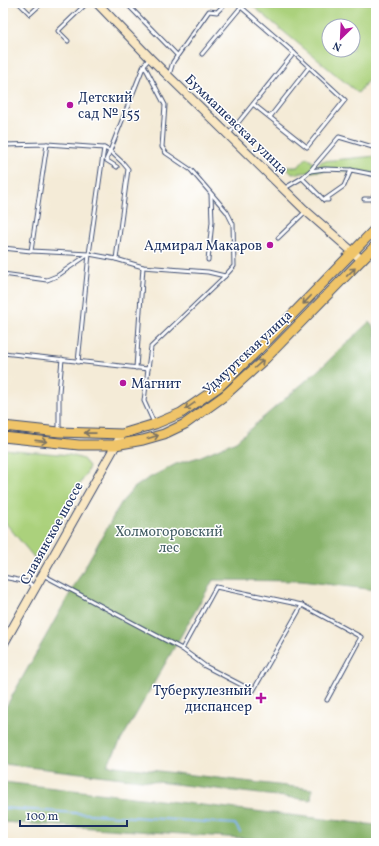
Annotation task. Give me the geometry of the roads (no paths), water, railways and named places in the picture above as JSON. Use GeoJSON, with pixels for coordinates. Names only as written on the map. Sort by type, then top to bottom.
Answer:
{"type":"FeatureCollection","features":[{"type":"Feature","properties":{"kind":"main road","name":"Удмуртская улица"},"geometry":{"type":"LineString","coordinates":[[3,426],[59,432],[122,434],[155,424],[181,413],[220,386],[258,350],[376,228]]}},
{"type":"Feature","properties":{"kind":"main road","name":"Удмуртская улица"},"geometry":{"type":"LineString","coordinates":[[3,437],[79,445],[115,445],[143,440],[164,434],[185,424],[224,396],[265,359],[376,246]]}},
{"type":"Feature","properties":{"kind":"main road"},"geometry":{"type":"LineString","coordinates":[[329,277],[337,285]]}},
{"type":"Feature","properties":{"kind":"street","name":"Буммашевская улица"},"geometry":{"type":"LineString","coordinates":[[97,3],[150,58],[306,211],[362,260]]}},
{"type":"Feature","properties":{"kind":"street","name":"Славянское шоссе"},"geometry":{"type":"LineString","coordinates":[[3,645],[5,636],[43,575],[122,434]]}},
{"type":"Feature","properties":{"kind":"lane"},"geometry":{"type":"LineString","coordinates":[[19,3],[30,14],[42,3]]}},
{"type":"Feature","properties":{"kind":"lane"},"geometry":{"type":"LineString","coordinates":[[68,41],[58,31],[87,3]]}},
{"type":"Feature","properties":{"kind":"lane"},"geometry":{"type":"LineString","coordinates":[[126,3],[177,56]]}},
{"type":"Feature","properties":{"kind":"lane"},"geometry":{"type":"LineString","coordinates":[[169,76],[173,62],[209,11],[217,12],[226,3]]}},
{"type":"Feature","properties":{"kind":"lane"},"geometry":{"type":"LineString","coordinates":[[202,54],[241,7],[345,100],[307,147],[253,104]]}},
{"type":"Feature","properties":{"kind":"lane"},"geometry":{"type":"LineString","coordinates":[[229,134],[294,53]]}},
{"type":"Feature","properties":{"kind":"lane"},"geometry":{"type":"LineString","coordinates":[[117,167],[106,160],[144,65],[150,58]]}},
{"type":"Feature","properties":{"kind":"lane"},"geometry":{"type":"LineString","coordinates":[[144,65],[166,105],[162,147],[166,153],[191,170],[227,212],[233,224],[234,266],[151,347],[144,400],[155,424]]}},
{"type":"Feature","properties":{"kind":"lane"},"geometry":{"type":"LineString","coordinates":[[270,117],[309,67]]}},
{"type":"Feature","properties":{"kind":"lane"},"geometry":{"type":"LineString","coordinates":[[284,189],[302,178],[310,171],[339,137],[376,148]]}},
{"type":"Feature","properties":{"kind":"lane"},"geometry":{"type":"LineString","coordinates":[[4,146],[47,144],[104,148],[110,151],[123,163],[128,169],[116,259]]}},
{"type":"Feature","properties":{"kind":"lane"},"geometry":{"type":"LineString","coordinates":[[31,252],[47,144]]}},
{"type":"Feature","properties":{"kind":"lane"},"geometry":{"type":"LineString","coordinates":[[78,362],[89,254],[104,148]]}},
{"type":"Feature","properties":{"kind":"lane"},"geometry":{"type":"LineString","coordinates":[[310,171],[325,169],[351,170],[376,175]]}},
{"type":"Feature","properties":{"kind":"lane"},"geometry":{"type":"LineString","coordinates":[[324,200],[344,186],[351,170]]}},
{"type":"Feature","properties":{"kind":"lane"},"geometry":{"type":"LineString","coordinates":[[302,178],[324,200],[328,200]]}},
{"type":"Feature","properties":{"kind":"lane"},"geometry":{"type":"LineString","coordinates":[[364,199],[371,199],[376,193]]}},
{"type":"Feature","properties":{"kind":"lane"},"geometry":{"type":"LineString","coordinates":[[208,260],[212,222],[211,194]]}},
{"type":"Feature","properties":{"kind":"lane"},"geometry":{"type":"LineString","coordinates":[[278,238],[306,211]]}},
{"type":"Feature","properties":{"kind":"lane"},"geometry":{"type":"LineString","coordinates":[[3,248],[31,252],[89,254],[116,259],[143,267],[208,272],[224,276]]}},
{"type":"Feature","properties":{"kind":"lane"},"geometry":{"type":"LineString","coordinates":[[3,274],[48,280],[57,276],[89,254]]}},
{"type":"Feature","properties":{"kind":"lane"},"geometry":{"type":"LineString","coordinates":[[136,368],[143,267]]}},
{"type":"Feature","properties":{"kind":"lane"},"geometry":{"type":"LineString","coordinates":[[3,353],[148,369]]}},
{"type":"Feature","properties":{"kind":"lane"},"geometry":{"type":"LineString","coordinates":[[59,432],[59,392],[62,359]]}},
{"type":"Feature","properties":{"kind":"lane"},"geometry":{"type":"LineString","coordinates":[[43,575],[182,649],[205,666],[253,691],[302,605]]}},
{"type":"Feature","properties":{"kind":"lane"},"geometry":{"type":"LineString","coordinates":[[3,577],[28,582],[35,588]]}},
{"type":"Feature","properties":{"kind":"lane"},"geometry":{"type":"LineString","coordinates":[[182,649],[216,586],[302,605],[361,637],[327,700]]}},
{"type":"Feature","properties":{"kind":"waterway"},"geometry":{"type":"LineString","coordinates":[[3,808],[235,824],[240,832]]}},
{"type":"Feature","properties":{"kind":"place","name":"Детский сад № 155"},"geometry":{"type":"Point","coordinates":[70,105]}},
{"type":"Feature","properties":{"kind":"place","name":"Адмирал Макаров"},"geometry":{"type":"Point","coordinates":[270,245]}},
{"type":"Feature","properties":{"kind":"place","name":"Магнит"},"geometry":{"type":"Point","coordinates":[123,383]}},
{"type":"Feature","properties":{"kind":"place","name":"Туберкулезный диспансер"},"geometry":{"type":"Point","coordinates":[261,698]}},
{"type":"Feature","properties":{"kind":"park label","name":"Холмогоровский лес"},"geometry":{"type":"Point","coordinates":[169,540]}}]}
